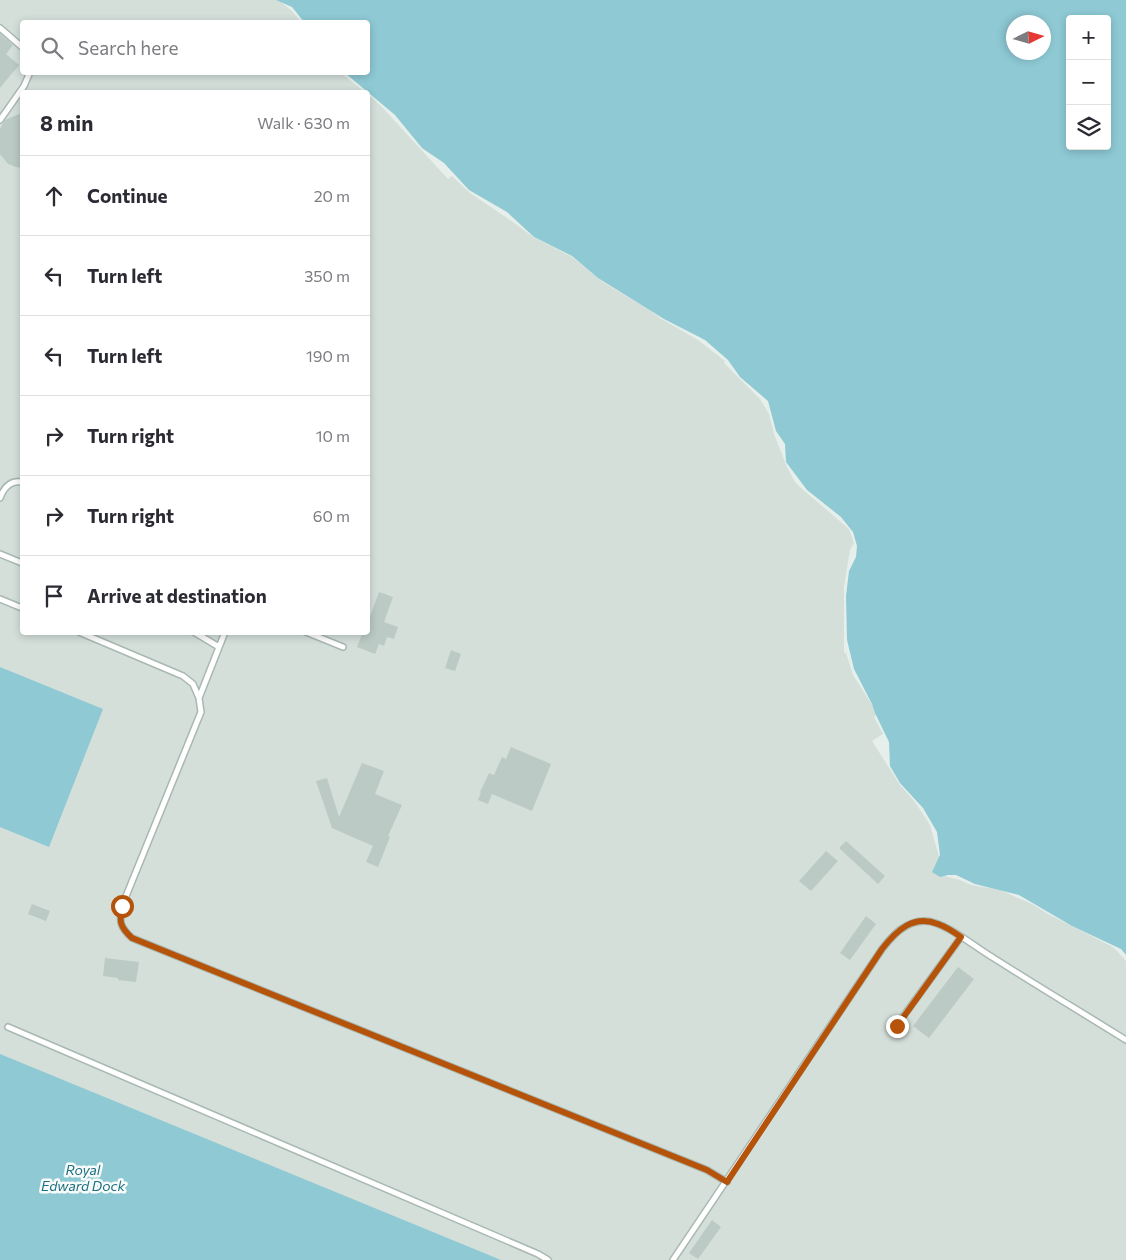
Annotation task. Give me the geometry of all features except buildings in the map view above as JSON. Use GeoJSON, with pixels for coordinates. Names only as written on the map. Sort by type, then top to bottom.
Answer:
{"type":"FeatureCollection","features":[{"type":"Feature","properties":{"kind":"lane"},"geometry":{"type":"LineString","coordinates":[[0,28],[20,45]]}},
{"type":"Feature","properties":{"kind":"lane"},"geometry":{"type":"LineString","coordinates":[[21,90],[29,75]]}},
{"type":"Feature","properties":{"kind":"lane"},"geometry":{"type":"LineString","coordinates":[[0,120],[20,92]]}},
{"type":"Feature","properties":{"kind":"lane"},"geometry":{"type":"LineString","coordinates":[[0,498],[7,485],[16,481],[20,482]]}},
{"type":"Feature","properties":{"kind":"lane"},"geometry":{"type":"LineString","coordinates":[[0,554],[20,562]]}},
{"type":"Feature","properties":{"kind":"lane"},"geometry":{"type":"LineString","coordinates":[[0,599],[20,607]]}},
{"type":"Feature","properties":{"kind":"lane"},"geometry":{"type":"LineString","coordinates":[[86,635],[183,676],[193,684],[199,698],[201,712],[122,906],[120,919],[123,930],[132,938],[707,1170],[727,1182]]}},
{"type":"Feature","properties":{"kind":"lane"},"geometry":{"type":"LineString","coordinates":[[199,635],[219,647]]}},
{"type":"Feature","properties":{"kind":"lane"},"geometry":{"type":"LineString","coordinates":[[199,698],[224,635]]}},
{"type":"Feature","properties":{"kind":"lane"},"geometry":{"type":"LineString","coordinates":[[313,635],[343,647]]}},
{"type":"Feature","properties":{"kind":"lane"},"geometry":{"type":"LineString","coordinates":[[674,1260],[882,949],[903,927],[925,921],[939,924],[1126,1040]]}},
{"type":"Feature","properties":{"kind":"lane"},"geometry":{"type":"LineString","coordinates":[[897,1026],[961,937]]}},
{"type":"Feature","properties":{"kind":"lane"},"geometry":{"type":"LineString","coordinates":[[8,1027],[538,1254],[548,1260]]}},
{"type":"Feature","properties":{"kind":"shaded area"},"geometry":{"type":"Polygon","coordinates":[[[0,0],[276,0],[292,11],[299,20],[20,20],[20,75],[344,75],[362,90],[20,90],[20,635],[370,635],[370,96],[448,179],[452,176],[470,193],[533,237],[572,257],[603,282],[698,340],[725,361],[724,363],[760,399],[769,414],[774,434],[795,482],[849,529],[854,543],[850,550],[844,587],[844,653],[846,653],[853,675],[878,714],[874,717],[883,734],[872,741],[900,785],[915,802],[930,825],[944,876],[971,885],[1000,890],[1032,904],[1111,946],[1126,961],[1126,1260],[0,1260],[0,0]]]}},
{"type":"Feature","properties":{"kind":"water"},"geometry":{"type":"Polygon","coordinates":[[[276,0],[1126,0],[1126,955],[1121,949],[1072,926],[1019,895],[975,884],[956,875],[940,877],[932,872],[940,855],[937,832],[923,808],[900,783],[890,766],[889,742],[854,669],[847,640],[846,596],[849,571],[856,557],[857,546],[853,532],[841,517],[807,490],[786,462],[785,444],[776,431],[768,401],[740,377],[728,360],[705,340],[664,319],[598,278],[572,256],[534,237],[507,212],[469,190],[444,163],[422,148],[395,115],[370,94],[370,90],[365,90],[347,75],[370,75],[370,20],[302,20],[292,7],[276,0]]]}},
{"type":"Feature","properties":{"kind":"water"},"geometry":{"type":"Polygon","coordinates":[[[0,667],[103,709],[49,847],[0,827],[0,667]]]}},
{"type":"Feature","properties":{"kind":"water","name":"Royal Edward Dock"},"geometry":{"type":"Polygon","coordinates":[[[0,1054],[501,1260],[0,1260],[0,1054]]]}},
{"type":"Feature","properties":{"kind":"route"},"geometry":{"type":"LineString","coordinates":[[122,906],[120,919],[123,930],[132,938],[707,1170],[727,1182],[891,938],[903,927],[919,921],[939,924],[961,937],[897,1026]]}}]}
